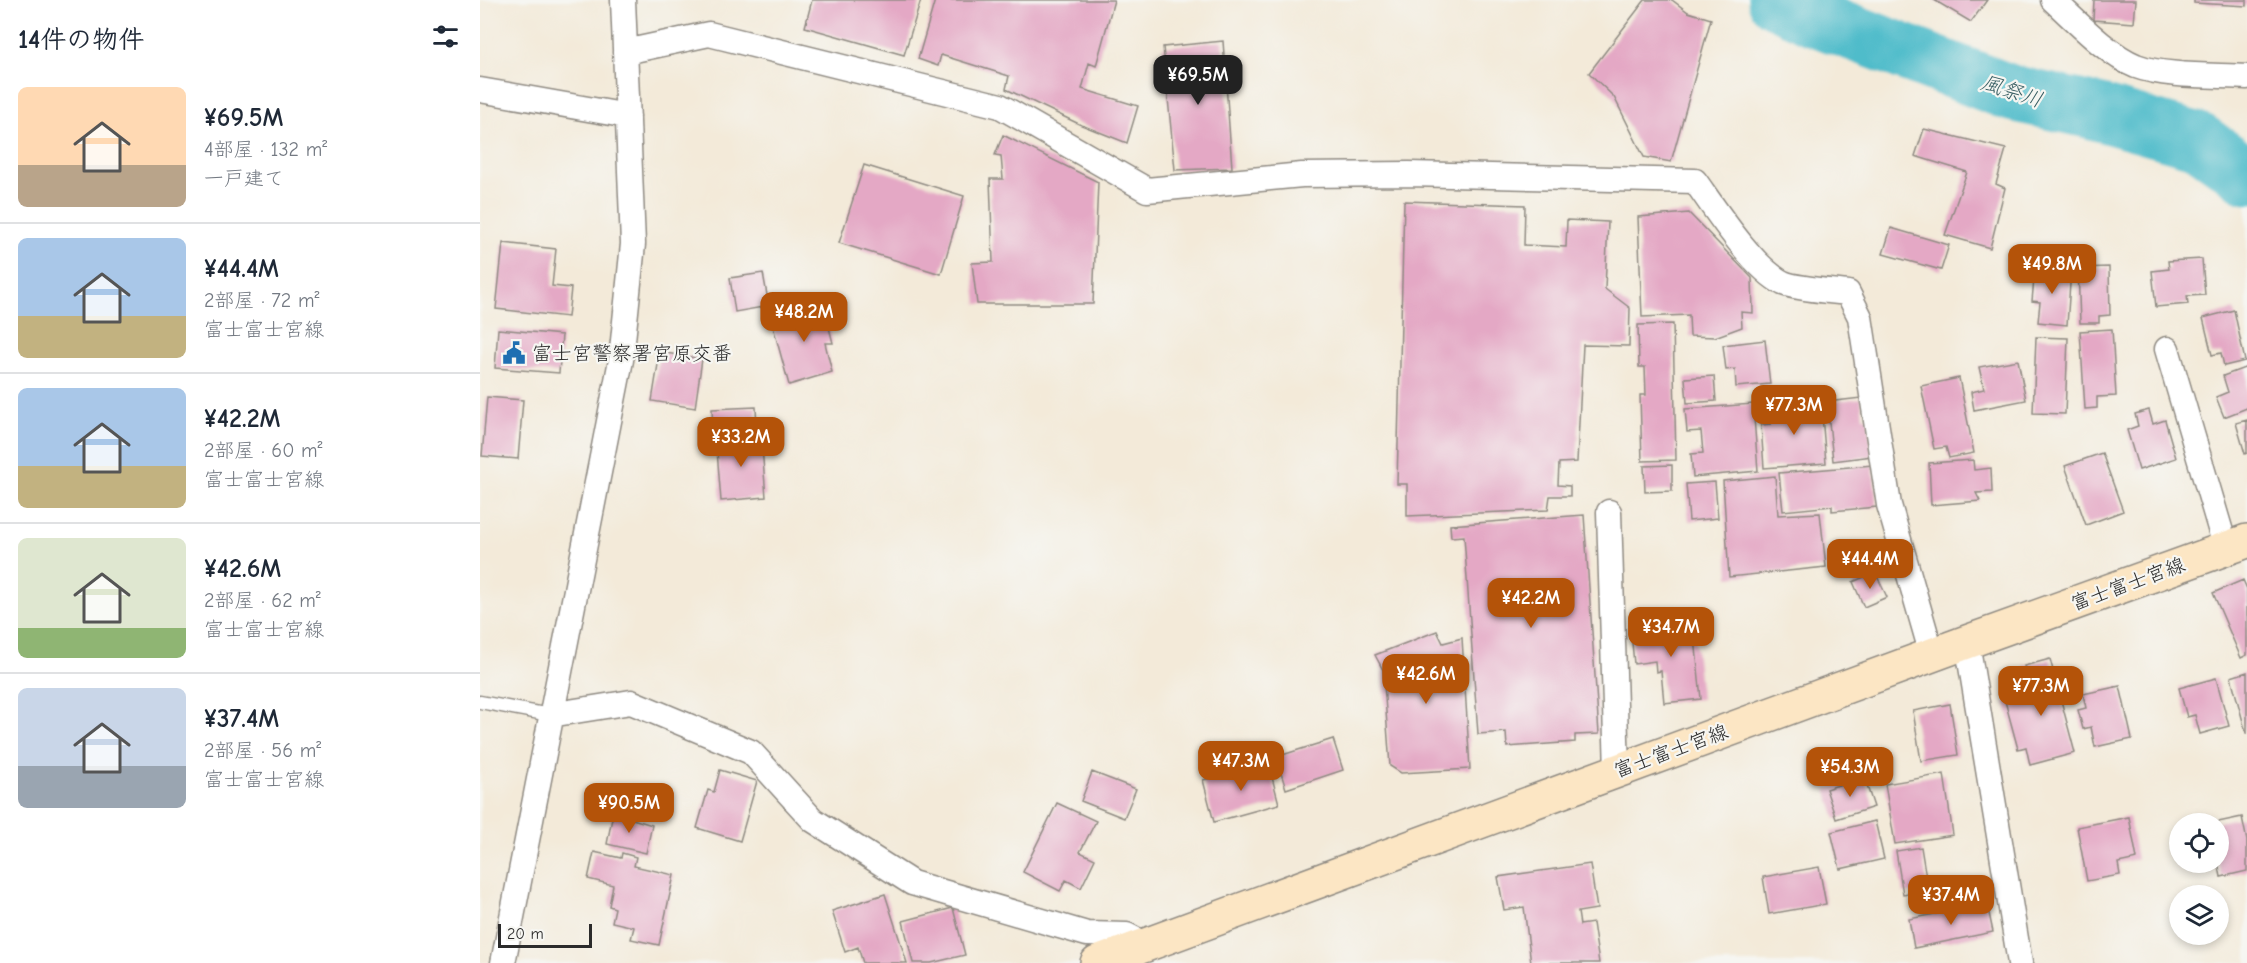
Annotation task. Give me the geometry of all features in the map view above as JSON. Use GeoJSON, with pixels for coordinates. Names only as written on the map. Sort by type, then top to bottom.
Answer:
{"type":"FeatureCollection","features":[{"type":"Feature","properties":{"kind":"main road","name":"富士富士宮線"},"geometry":{"type":"LineString","coordinates":[[1097,963],[1967,642],[2237,545]]}},
{"type":"Feature","properties":{"kind":"street"},"geometry":{"type":"LineString","coordinates":[[503,963],[621,360],[633,244],[623,0]]}},
{"type":"Feature","properties":{"kind":"street"},"geometry":{"type":"LineString","coordinates":[[2053,0],[2099,42],[2136,66],[2160,72],[2247,77]]}},
{"type":"Feature","properties":{"kind":"street"},"geometry":{"type":"LineString","coordinates":[[625,52],[709,34],[1000,106],[1147,190],[1302,175],[1409,174],[1695,180],[1726,225],[1768,273],[1785,284],[1848,293],[1860,317],[1889,505],[1932,655]]}},
{"type":"Feature","properties":{"kind":"street"},"geometry":{"type":"LineString","coordinates":[[480,90],[628,116]]}},
{"type":"Feature","properties":{"kind":"street"},"geometry":{"type":"LineString","coordinates":[[2167,349],[2237,545]]}},
{"type":"Feature","properties":{"kind":"street"},"geometry":{"type":"LineString","coordinates":[[1609,512],[1617,771]]}},
{"type":"Feature","properties":{"kind":"street"},"geometry":{"type":"LineString","coordinates":[[1967,642],[2020,963]]}},
{"type":"Feature","properties":{"kind":"street"},"geometry":{"type":"LineString","coordinates":[[550,715],[631,702],[751,752],[813,820],[912,883],[1087,934],[1127,935],[1146,945]]}},
{"type":"Feature","properties":{"kind":"lane"},"geometry":{"type":"LineString","coordinates":[[480,702],[550,715]]}},
{"type":"Feature","properties":{"kind":"building"},"geometry":{"type":"Polygon","coordinates":[[[812,0],[921,0],[904,55],[805,27],[812,0]]]}},
{"type":"Feature","properties":{"kind":"building"},"geometry":{"type":"Polygon","coordinates":[[[935,0],[1114,0],[1096,66],[1089,63],[1082,89],[1138,106],[1127,143],[1079,124],[1006,89],[1009,76],[941,55],[938,66],[918,59],[935,0]]]}},
{"type":"Feature","properties":{"kind":"building"},"geometry":{"type":"Polygon","coordinates":[[[1645,0],[1672,0],[1688,12],[1711,19],[1671,162],[1644,157],[1614,97],[1589,73],[1645,0]]]}},
{"type":"Feature","properties":{"kind":"building"},"geometry":{"type":"Polygon","coordinates":[[[1934,0],[1987,0],[1971,22],[1934,0]]]}},
{"type":"Feature","properties":{"kind":"building"},"geometry":{"type":"Polygon","coordinates":[[[2094,0],[2136,0],[2134,23],[2093,20],[2094,0]]]}},
{"type":"Feature","properties":{"kind":"building"},"geometry":{"type":"Polygon","coordinates":[[[2194,0],[2247,0],[2247,6],[2194,3],[2194,0]]]}},
{"type":"Feature","properties":{"kind":"building"},"geometry":{"type":"Polygon","coordinates":[[[1223,41],[1232,168],[1175,170],[1163,47],[1223,41]]]}},
{"type":"Feature","properties":{"kind":"building"},"geometry":{"type":"Polygon","coordinates":[[[1924,129],[2006,149],[1996,184],[2005,188],[1990,248],[1945,235],[1967,172],[1915,156],[1924,129]]]}},
{"type":"Feature","properties":{"kind":"building"},"geometry":{"type":"Polygon","coordinates":[[[1003,135],[1098,182],[1093,304],[977,304],[972,263],[993,262],[990,179],[1003,179],[1001,156],[995,155],[1003,135]]]}},
{"type":"Feature","properties":{"kind":"building"},"geometry":{"type":"Polygon","coordinates":[[[864,165],[964,196],[941,274],[839,243],[864,165]]]}},
{"type":"Feature","properties":{"kind":"building"},"geometry":{"type":"Polygon","coordinates":[[[1404,201],[1525,205],[1524,245],[1566,247],[1567,220],[1608,222],[1605,289],[1630,308],[1629,346],[1583,345],[1577,462],[1559,463],[1558,485],[1570,486],[1570,496],[1550,496],[1548,510],[1407,516],[1407,484],[1397,484],[1404,201]]]}},
{"type":"Feature","properties":{"kind":"building"},"geometry":{"type":"Polygon","coordinates":[[[1689,213],[1752,278],[1753,313],[1741,312],[1742,327],[1715,337],[1690,336],[1689,315],[1642,317],[1638,217],[1689,213]]]}},
{"type":"Feature","properties":{"kind":"building"},"geometry":{"type":"Polygon","coordinates":[[[1891,228],[1949,245],[1941,270],[1883,254],[1891,228]]]}},
{"type":"Feature","properties":{"kind":"building"},"geometry":{"type":"Polygon","coordinates":[[[503,243],[556,249],[552,286],[571,288],[568,317],[496,309],[503,243]]]}},
{"type":"Feature","properties":{"kind":"building"},"geometry":{"type":"Polygon","coordinates":[[[2202,259],[2205,295],[2187,296],[2188,304],[2156,307],[2152,271],[2169,269],[2168,261],[2202,259]]]}},
{"type":"Feature","properties":{"kind":"building"},"geometry":{"type":"Polygon","coordinates":[[[2109,267],[2110,315],[2099,316],[2099,323],[2080,323],[2078,268],[2109,267]]]}},
{"type":"Feature","properties":{"kind":"building"},"geometry":{"type":"Polygon","coordinates":[[[2035,268],[2071,270],[2067,325],[2038,322],[2040,302],[2032,301],[2035,268]]]}},
{"type":"Feature","properties":{"kind":"building"},"geometry":{"type":"Polygon","coordinates":[[[763,273],[769,306],[735,312],[730,278],[763,273]]]}},
{"type":"Feature","properties":{"kind":"building"},"geometry":{"type":"Polygon","coordinates":[[[823,304],[833,343],[825,343],[832,372],[789,385],[771,319],[823,304]]]}},
{"type":"Feature","properties":{"kind":"building"},"geometry":{"type":"Polygon","coordinates":[[[2234,310],[2245,361],[2224,366],[2221,353],[2212,355],[2203,318],[2234,310]]]}},
{"type":"Feature","properties":{"kind":"building"},"geometry":{"type":"Polygon","coordinates":[[[1673,324],[1676,460],[1642,461],[1640,395],[1646,395],[1645,367],[1639,367],[1638,325],[1673,324]]]}},
{"type":"Feature","properties":{"kind":"building"},"geometry":{"type":"Polygon","coordinates":[[[498,329],[562,335],[559,373],[495,368],[498,329]]]}},
{"type":"Feature","properties":{"kind":"building"},"geometry":{"type":"Polygon","coordinates":[[[2112,329],[2116,396],[2097,397],[2097,408],[2085,409],[2080,331],[2112,329]]]}},
{"type":"Feature","properties":{"kind":"building"},"geometry":{"type":"Polygon","coordinates":[[[2036,337],[2068,338],[2065,414],[2033,413],[2036,337]]]}},
{"type":"Feature","properties":{"kind":"building"},"geometry":{"type":"Polygon","coordinates":[[[1765,340],[1770,384],[1736,387],[1735,369],[1726,370],[1723,345],[1765,340]]]}},
{"type":"Feature","properties":{"kind":"building"},"geometry":{"type":"Polygon","coordinates":[[[660,352],[702,359],[695,408],[652,401],[660,352]]]}},
{"type":"Feature","properties":{"kind":"building"},"geometry":{"type":"Polygon","coordinates":[[[2018,360],[2026,400],[1974,410],[1971,392],[1984,389],[1979,367],[2018,360]]]}},
{"type":"Feature","properties":{"kind":"building"},"geometry":{"type":"Polygon","coordinates":[[[2247,367],[2247,408],[2224,417],[2216,397],[2228,392],[2223,376],[2247,367]]]}},
{"type":"Feature","properties":{"kind":"building"},"geometry":{"type":"Polygon","coordinates":[[[1714,376],[1716,401],[1687,403],[1685,378],[1714,376]]]}},
{"type":"Feature","properties":{"kind":"building"},"geometry":{"type":"Polygon","coordinates":[[[1959,378],[1974,453],[1949,458],[1946,447],[1934,449],[1921,386],[1959,378]]]}},
{"type":"Feature","properties":{"kind":"building"},"geometry":{"type":"Polygon","coordinates":[[[487,397],[523,400],[518,459],[482,456],[487,397]]]}},
{"type":"Feature","properties":{"kind":"building"},"geometry":{"type":"Polygon","coordinates":[[[1861,398],[1863,417],[1868,417],[1872,456],[1833,461],[1827,402],[1861,398]]]}},
{"type":"Feature","properties":{"kind":"building"},"geometry":{"type":"Polygon","coordinates":[[[1821,403],[1826,463],[1764,468],[1761,425],[1771,424],[1770,407],[1821,403]]]}},
{"type":"Feature","properties":{"kind":"building"},"geometry":{"type":"Polygon","coordinates":[[[1753,404],[1758,471],[1693,477],[1691,454],[1703,453],[1701,431],[1687,432],[1685,409],[1753,404]]]}},
{"type":"Feature","properties":{"kind":"building"},"geometry":{"type":"Polygon","coordinates":[[[756,407],[757,428],[713,430],[712,409],[756,407]]]}},
{"type":"Feature","properties":{"kind":"building"},"geometry":{"type":"Polygon","coordinates":[[[2149,410],[2153,424],[2165,420],[2176,458],[2139,470],[2127,430],[2138,426],[2135,414],[2149,410]]]}},
{"type":"Feature","properties":{"kind":"building"},"geometry":{"type":"Polygon","coordinates":[[[2247,420],[2247,453],[2245,454],[2236,423],[2247,420]]]}},
{"type":"Feature","properties":{"kind":"building"},"geometry":{"type":"Polygon","coordinates":[[[761,435],[766,497],[721,501],[716,438],[761,435]]]}},
{"type":"Feature","properties":{"kind":"building"},"geometry":{"type":"Polygon","coordinates":[[[2102,453],[2123,511],[2086,525],[2065,466],[2102,453]]]}},
{"type":"Feature","properties":{"kind":"building"},"geometry":{"type":"Polygon","coordinates":[[[1973,460],[1974,470],[1991,468],[1992,492],[1976,493],[1980,501],[1931,505],[1929,463],[1973,460]]]}},
{"type":"Feature","properties":{"kind":"building"},"geometry":{"type":"Polygon","coordinates":[[[1672,465],[1672,491],[1645,492],[1644,466],[1672,465]]]}},
{"type":"Feature","properties":{"kind":"building"},"geometry":{"type":"Polygon","coordinates":[[[1873,465],[1877,507],[1832,511],[1832,506],[1783,511],[1779,473],[1873,465]]]}},
{"type":"Feature","properties":{"kind":"building"},"geometry":{"type":"Polygon","coordinates":[[[1775,476],[1778,515],[1820,513],[1826,567],[1729,577],[1723,481],[1775,476]]]}},
{"type":"Feature","properties":{"kind":"building"},"geometry":{"type":"Polygon","coordinates":[[[1715,482],[1718,518],[1689,521],[1686,484],[1715,482]]]}},
{"type":"Feature","properties":{"kind":"building"},"geometry":{"type":"Polygon","coordinates":[[[1584,515],[1599,734],[1575,735],[1575,742],[1507,747],[1506,732],[1478,734],[1464,536],[1451,537],[1450,525],[1584,515]]]}},
{"type":"Feature","properties":{"kind":"building"},"geometry":{"type":"Polygon","coordinates":[[[1875,572],[1887,597],[1864,607],[1853,582],[1875,572]]]}},
{"type":"Feature","properties":{"kind":"building"},"geometry":{"type":"Polygon","coordinates":[[[2243,580],[2247,589],[2247,655],[2241,658],[2213,593],[2243,580]]]}},
{"type":"Feature","properties":{"kind":"building"},"geometry":{"type":"Polygon","coordinates":[[[1686,616],[1687,627],[1694,627],[1701,699],[1664,703],[1661,671],[1656,672],[1655,661],[1634,664],[1631,632],[1652,630],[1652,625],[1668,623],[1668,617],[1686,616]]]}},
{"type":"Feature","properties":{"kind":"building"},"geometry":{"type":"Polygon","coordinates":[[[1437,631],[1443,643],[1462,638],[1470,769],[1401,773],[1390,766],[1383,670],[1375,655],[1437,631]]]}},
{"type":"Feature","properties":{"kind":"building"},"geometry":{"type":"Polygon","coordinates":[[[2050,659],[2075,753],[2030,765],[2026,747],[2018,749],[2005,701],[2031,694],[2024,666],[2050,659]]]}},
{"type":"Feature","properties":{"kind":"building"},"geometry":{"type":"Polygon","coordinates":[[[2247,672],[2247,733],[2246,733],[2231,677],[2247,672]]]}},
{"type":"Feature","properties":{"kind":"building"},"geometry":{"type":"Polygon","coordinates":[[[2216,678],[2229,726],[2200,734],[2195,715],[2187,717],[2179,688],[2216,678]]]}},
{"type":"Feature","properties":{"kind":"building"},"geometry":{"type":"Polygon","coordinates":[[[2120,686],[2132,739],[2095,747],[2091,727],[2083,729],[2078,710],[2086,708],[2083,694],[2120,686]]]}},
{"type":"Feature","properties":{"kind":"building"},"geometry":{"type":"Polygon","coordinates":[[[1950,704],[1958,755],[1921,761],[1913,711],[1950,704]]]}},
{"type":"Feature","properties":{"kind":"building"},"geometry":{"type":"Polygon","coordinates":[[[1333,739],[1343,770],[1286,789],[1276,757],[1333,739]]]}},
{"type":"Feature","properties":{"kind":"building"},"geometry":{"type":"Polygon","coordinates":[[[1268,762],[1279,804],[1214,822],[1203,780],[1268,762]]]}},
{"type":"Feature","properties":{"kind":"building"},"geometry":{"type":"Polygon","coordinates":[[[720,770],[757,781],[740,841],[697,828],[708,790],[714,792],[720,770]]]}},
{"type":"Feature","properties":{"kind":"building"},"geometry":{"type":"Polygon","coordinates":[[[1092,772],[1136,789],[1124,818],[1081,801],[1092,772]]]}},
{"type":"Feature","properties":{"kind":"building"},"geometry":{"type":"Polygon","coordinates":[[[1944,774],[1953,835],[1895,844],[1885,784],[1944,774]]]}},
{"type":"Feature","properties":{"kind":"building"},"geometry":{"type":"Polygon","coordinates":[[[1864,777],[1874,807],[1836,819],[1826,789],[1864,777]]]}},
{"type":"Feature","properties":{"kind":"building"},"geometry":{"type":"Polygon","coordinates":[[[1057,803],[1096,821],[1080,852],[1095,859],[1081,888],[1066,880],[1060,891],[1023,872],[1057,803]]]}},
{"type":"Feature","properties":{"kind":"building"},"geometry":{"type":"Polygon","coordinates":[[[613,813],[652,825],[646,853],[607,844],[613,813]]]}},
{"type":"Feature","properties":{"kind":"building"},"geometry":{"type":"Polygon","coordinates":[[[2129,817],[2137,859],[2118,863],[2120,875],[2087,881],[2077,827],[2129,817]]]}},
{"type":"Feature","properties":{"kind":"building"},"geometry":{"type":"Polygon","coordinates":[[[2242,817],[2247,841],[2247,871],[2221,877],[2220,873],[2229,873],[2229,820],[2242,817]]]}},
{"type":"Feature","properties":{"kind":"building"},"geometry":{"type":"Polygon","coordinates":[[[1875,821],[1884,859],[1840,869],[1831,832],[1875,821]]]}},
{"type":"Feature","properties":{"kind":"building"},"geometry":{"type":"Polygon","coordinates":[[[1921,847],[1928,890],[1903,894],[1896,851],[1921,847]]]}},
{"type":"Feature","properties":{"kind":"building"},"geometry":{"type":"Polygon","coordinates":[[[594,852],[621,858],[622,853],[636,857],[634,866],[674,875],[659,945],[631,939],[634,927],[612,922],[615,908],[609,906],[613,885],[588,879],[594,852]]]}},
{"type":"Feature","properties":{"kind":"building"},"geometry":{"type":"Polygon","coordinates":[[[1590,864],[1597,909],[1578,912],[1580,925],[1593,923],[1599,963],[1531,963],[1524,907],[1504,910],[1498,877],[1590,864]]]}},
{"type":"Feature","properties":{"kind":"building"},"geometry":{"type":"Polygon","coordinates":[[[1819,867],[1826,904],[1769,914],[1763,877],[1819,867]]]}},
{"type":"Feature","properties":{"kind":"building"},"geometry":{"type":"Polygon","coordinates":[[[885,894],[907,963],[863,963],[858,947],[845,952],[832,911],[885,894]]]}},
{"type":"Feature","properties":{"kind":"building"},"geometry":{"type":"Polygon","coordinates":[[[1987,904],[1993,932],[1914,948],[1909,919],[1987,904]]]}},
{"type":"Feature","properties":{"kind":"building"},"geometry":{"type":"Polygon","coordinates":[[[953,908],[965,955],[931,963],[913,963],[903,921],[953,908]]]}},
{"type":"Feature","properties":{"kind":"waterway","name":"風祭川"},"geometry":{"type":"LineString","coordinates":[[1776,0],[1815,18],[2011,93],[2093,111],[2199,141],[2247,175]]}},
{"type":"Feature","properties":{"kind":"place","name":"富士宮警察署宮原交番"},"geometry":{"type":"Point","coordinates":[514,353]}}]}
